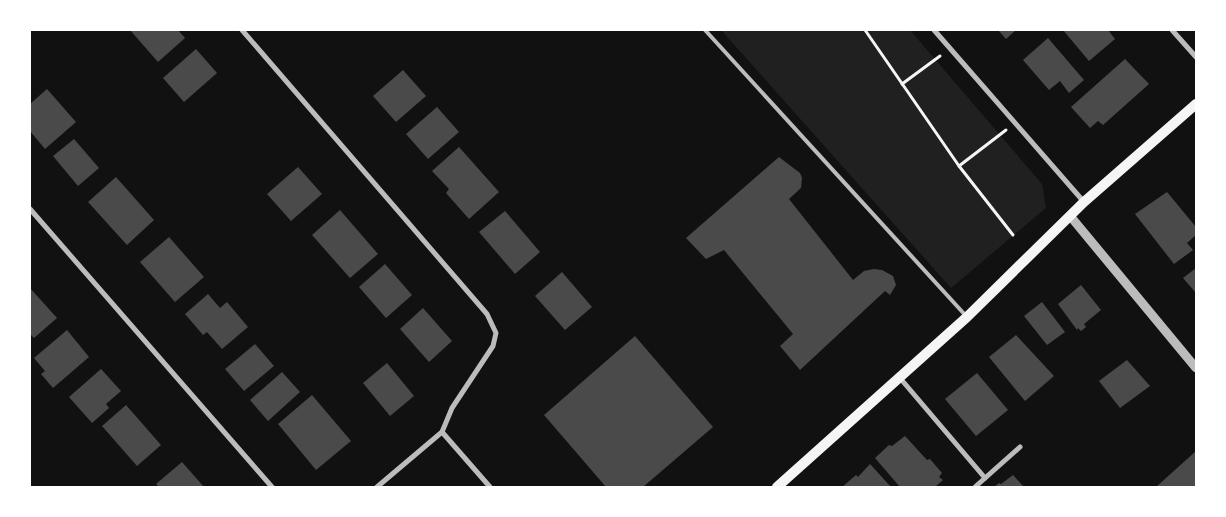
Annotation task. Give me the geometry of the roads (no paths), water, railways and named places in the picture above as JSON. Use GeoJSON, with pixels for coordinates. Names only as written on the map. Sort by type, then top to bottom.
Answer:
{"type":"FeatureCollection","features":[{"type":"Feature","properties":{"kind":"main road"},"geometry":{"type":"LineString","coordinates":[[777,487],[967,317],[1071,217],[1084,202],[1196,104]]}},
{"type":"Feature","properties":{"kind":"street"},"geometry":{"type":"LineString","coordinates":[[242,30],[487,314],[496,333],[493,346],[452,408],[442,432],[377,487]]}},
{"type":"Feature","properties":{"kind":"street"},"geometry":{"type":"LineString","coordinates":[[934,30],[1084,202]]}},
{"type":"Feature","properties":{"kind":"street"},"geometry":{"type":"LineString","coordinates":[[1172,30],[1196,57]]}},
{"type":"Feature","properties":{"kind":"street"},"geometry":{"type":"LineString","coordinates":[[30,209],[272,487]]}},
{"type":"Feature","properties":{"kind":"street"},"geometry":{"type":"LineString","coordinates":[[1071,217],[1196,368]]}},
{"type":"Feature","properties":{"kind":"street"},"geometry":{"type":"LineString","coordinates":[[900,378],[985,478]]}},
{"type":"Feature","properties":{"kind":"street"},"geometry":{"type":"LineString","coordinates":[[442,432],[490,487]]}},
{"type":"Feature","properties":{"kind":"street"},"geometry":{"type":"LineString","coordinates":[[975,487],[1020,447]]}},
{"type":"Feature","properties":{"kind":"lane"},"geometry":{"type":"LineString","coordinates":[[705,30],[967,317]]}}]}
